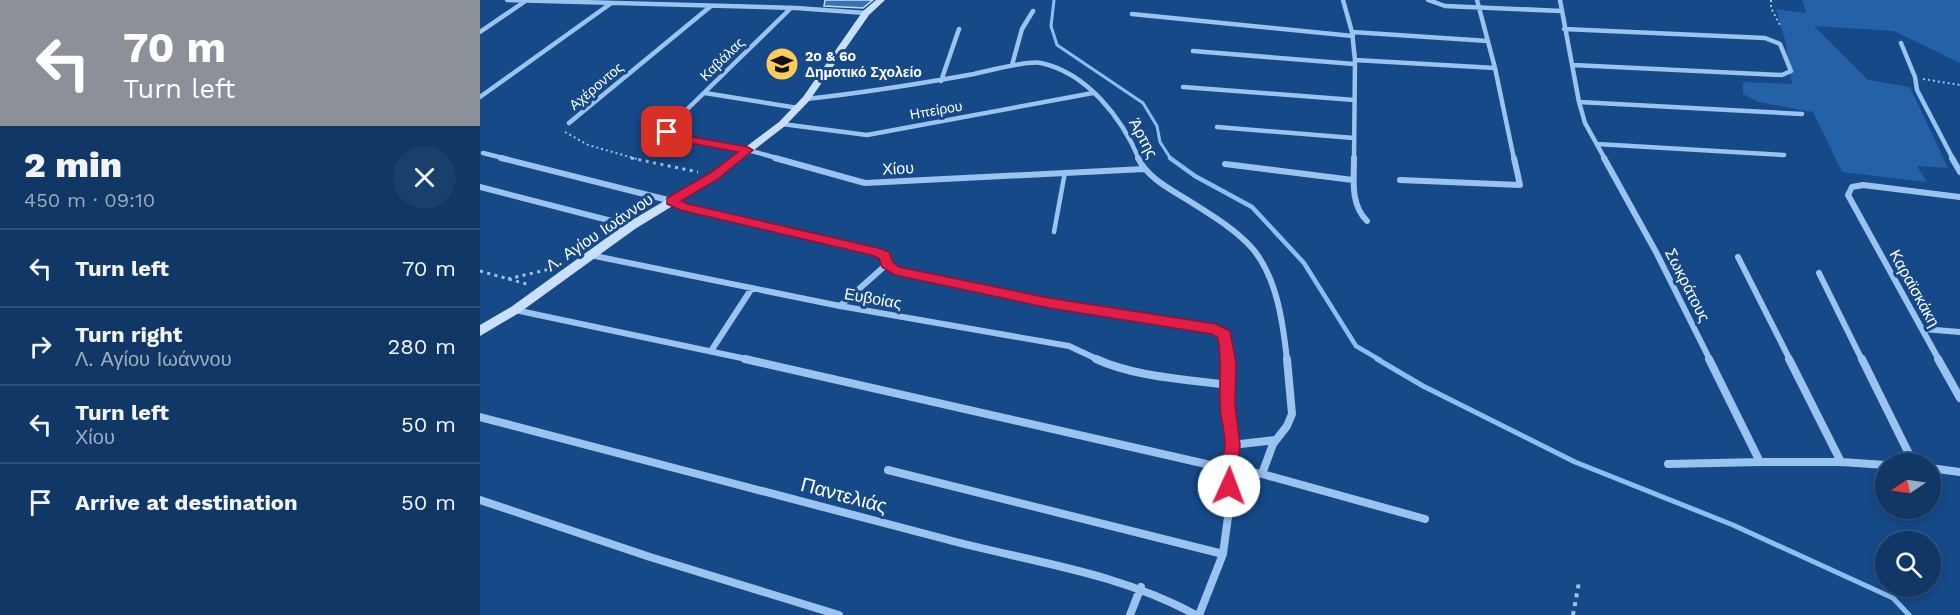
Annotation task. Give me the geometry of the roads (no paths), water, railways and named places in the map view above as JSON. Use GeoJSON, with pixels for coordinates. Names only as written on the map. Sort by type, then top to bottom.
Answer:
{"type":"FeatureCollection","features":[{"type":"Feature","properties":{"kind":"street"},"geometry":{"type":"LineString","coordinates":[[507,0],[791,8],[866,13]]}},
{"type":"Feature","properties":{"kind":"street","name":"Λ. Αγίου Ιωάννου"},"geometry":{"type":"LineString","coordinates":[[480,332],[515,310],[631,226],[714,176],[782,124],[806,99],[866,13],[881,0]]}},
{"type":"Feature","properties":{"kind":"street"},"geometry":{"type":"LineString","coordinates":[[1334,0],[1343,0],[1352,34],[1354,62],[1353,180],[1356,207],[1367,221]]}},
{"type":"Feature","properties":{"kind":"street"},"geometry":{"type":"LineString","coordinates":[[1428,0],[1445,6],[1562,11]]}},
{"type":"Feature","properties":{"kind":"street"},"geometry":{"type":"LineString","coordinates":[[1400,180],[1520,185],[1495,68],[1477,0]]}},
{"type":"Feature","properties":{"kind":"street","name":"Σωκράτους"},"geometry":{"type":"LineString","coordinates":[[1560,0],[1564,29],[1585,123],[1656,252],[1760,462]]}},
{"type":"Feature","properties":{"kind":"street"},"geometry":{"type":"LineString","coordinates":[[480,32],[524,2]]}},
{"type":"Feature","properties":{"kind":"street"},"geometry":{"type":"LineString","coordinates":[[480,97],[610,4]]}},
{"type":"Feature","properties":{"kind":"street","name":"Αχέροντος"},"geometry":{"type":"LineString","coordinates":[[569,123],[711,6]]}},
{"type":"Feature","properties":{"kind":"street","name":"Καβάλας"},"geometry":{"type":"LineString","coordinates":[[670,126],[791,8]]}},
{"type":"Feature","properties":{"kind":"street"},"geometry":{"type":"LineString","coordinates":[[1012,65],[1022,28],[1034,11]]}},
{"type":"Feature","properties":{"kind":"street"},"geometry":{"type":"LineString","coordinates":[[1132,14],[1352,34],[1488,41]]}},
{"type":"Feature","properties":{"kind":"street"},"geometry":{"type":"LineString","coordinates":[[941,81],[959,29]]}},
{"type":"Feature","properties":{"kind":"street"},"geometry":{"type":"LineString","coordinates":[[1564,29],[1765,38],[1780,44],[1791,71],[1782,75],[1573,65]]}},
{"type":"Feature","properties":{"kind":"street"},"geometry":{"type":"LineString","coordinates":[[1901,43],[1915,77],[1917,90],[1960,172]]}},
{"type":"Feature","properties":{"kind":"street"},"geometry":{"type":"LineString","coordinates":[[1193,51],[1354,62],[1495,68]]}},
{"type":"Feature","properties":{"kind":"street","name":"Άρτης"},"geometry":{"type":"LineString","coordinates":[[806,99],[855,95],[1038,62],[1050,64],[1093,93],[1116,115],[1131,140],[1144,169],[1211,215],[1258,255],[1280,311],[1293,412],[1288,426],[1275,440],[1262,474]]}},
{"type":"Feature","properties":{"kind":"street"},"geometry":{"type":"LineString","coordinates":[[1183,87],[1354,100]]}},
{"type":"Feature","properties":{"kind":"street"},"geometry":{"type":"LineString","coordinates":[[705,93],[798,108]]}},
{"type":"Feature","properties":{"kind":"street","name":"Ηπείρου"},"geometry":{"type":"LineString","coordinates":[[782,124],[867,135],[1093,93]]}},
{"type":"Feature","properties":{"kind":"street"},"geometry":{"type":"LineString","coordinates":[[1579,102],[1802,114]]}},
{"type":"Feature","properties":{"kind":"street","name":"Χίου"},"geometry":{"type":"LineString","coordinates":[[670,126],[667,132],[672,136],[748,150],[865,183],[1144,169]]}},
{"type":"Feature","properties":{"kind":"street"},"geometry":{"type":"LineString","coordinates":[[1217,127],[1354,138]]}},
{"type":"Feature","properties":{"kind":"street"},"geometry":{"type":"LineString","coordinates":[[1597,144],[1784,155]]}},
{"type":"Feature","properties":{"kind":"street"},"geometry":{"type":"LineString","coordinates":[[483,153],[672,201],[695,210],[885,255],[887,264],[895,271],[1049,303],[1216,329],[1225,335],[1227,344],[1227,404],[1233,445],[1228,469],[1230,502],[1223,554],[1197,615]]}},
{"type":"Feature","properties":{"kind":"street"},"geometry":{"type":"LineString","coordinates":[[1225,164],[1353,180]]}},
{"type":"Feature","properties":{"kind":"street","name":"Καραϊσκάκη"},"geometry":{"type":"LineString","coordinates":[[1960,197],[1863,184],[1848,191],[1853,207],[1960,398]]}},
{"type":"Feature","properties":{"kind":"street"},"geometry":{"type":"LineString","coordinates":[[480,187],[631,226]]}},
{"type":"Feature","properties":{"kind":"street","name":"Ευβοίας"},"geometry":{"type":"LineString","coordinates":[[589,255],[840,306],[1068,346],[1107,364],[1150,374],[1227,385]]}},
{"type":"Feature","properties":{"kind":"street"},"geometry":{"type":"LineString","coordinates":[[1738,257],[1841,462]]}},
{"type":"Feature","properties":{"kind":"street"},"geometry":{"type":"LineString","coordinates":[[840,306],[887,264]]}},
{"type":"Feature","properties":{"kind":"street"},"geometry":{"type":"LineString","coordinates":[[1819,273],[1909,453]]}},
{"type":"Feature","properties":{"kind":"street"},"geometry":{"type":"LineString","coordinates":[[711,351],[752,288]]}},
{"type":"Feature","properties":{"kind":"street"},"geometry":{"type":"LineString","coordinates":[[515,310],[711,351],[1228,469],[1262,474],[1425,519]]}},
{"type":"Feature","properties":{"kind":"street"},"geometry":{"type":"LineString","coordinates":[[1923,329],[1960,332]]}},
{"type":"Feature","properties":{"kind":"street","name":"Παντελιάς"},"geometry":{"type":"LineString","coordinates":[[480,417],[964,544],[1141,587],[1197,615]]}},
{"type":"Feature","properties":{"kind":"street"},"geometry":{"type":"LineString","coordinates":[[1233,445],[1275,440]]}},
{"type":"Feature","properties":{"kind":"street"},"geometry":{"type":"LineString","coordinates":[[1668,464],[1841,462],[1875,464]]}},
{"type":"Feature","properties":{"kind":"street"},"geometry":{"type":"LineString","coordinates":[[1941,469],[1960,472]]}},
{"type":"Feature","properties":{"kind":"street"},"geometry":{"type":"LineString","coordinates":[[888,470],[1223,554]]}},
{"type":"Feature","properties":{"kind":"street"},"geometry":{"type":"LineString","coordinates":[[480,500],[651,557],[839,615]]}},
{"type":"Feature","properties":{"kind":"street"},"geometry":{"type":"LineString","coordinates":[[1130,615],[1141,587]]}},
{"type":"Feature","properties":{"kind":"lane"},"geometry":{"type":"LineString","coordinates":[[1054,232],[1065,172]]}},
{"type":"Feature","properties":{"kind":"waterway"},"geometry":{"type":"LineString","coordinates":[[1054,0],[1051,26],[1057,45],[1143,103],[1157,126],[1160,142],[1171,158]]}},
{"type":"Feature","properties":{"kind":"waterway"},"geometry":{"type":"LineString","coordinates":[[1171,158],[1195,176],[1252,207],[1304,263],[1356,346],[1380,360]]}},
{"type":"Feature","properties":{"kind":"waterway"},"geometry":{"type":"LineString","coordinates":[[1377,359],[1423,386],[1575,462],[1733,525],[1893,598],[1909,615]]}},
{"type":"Feature","properties":{"kind":"place","name":"2ο & 6ο Δημοτικό Σχολείο"},"geometry":{"type":"Point","coordinates":[782,64]}}]}
